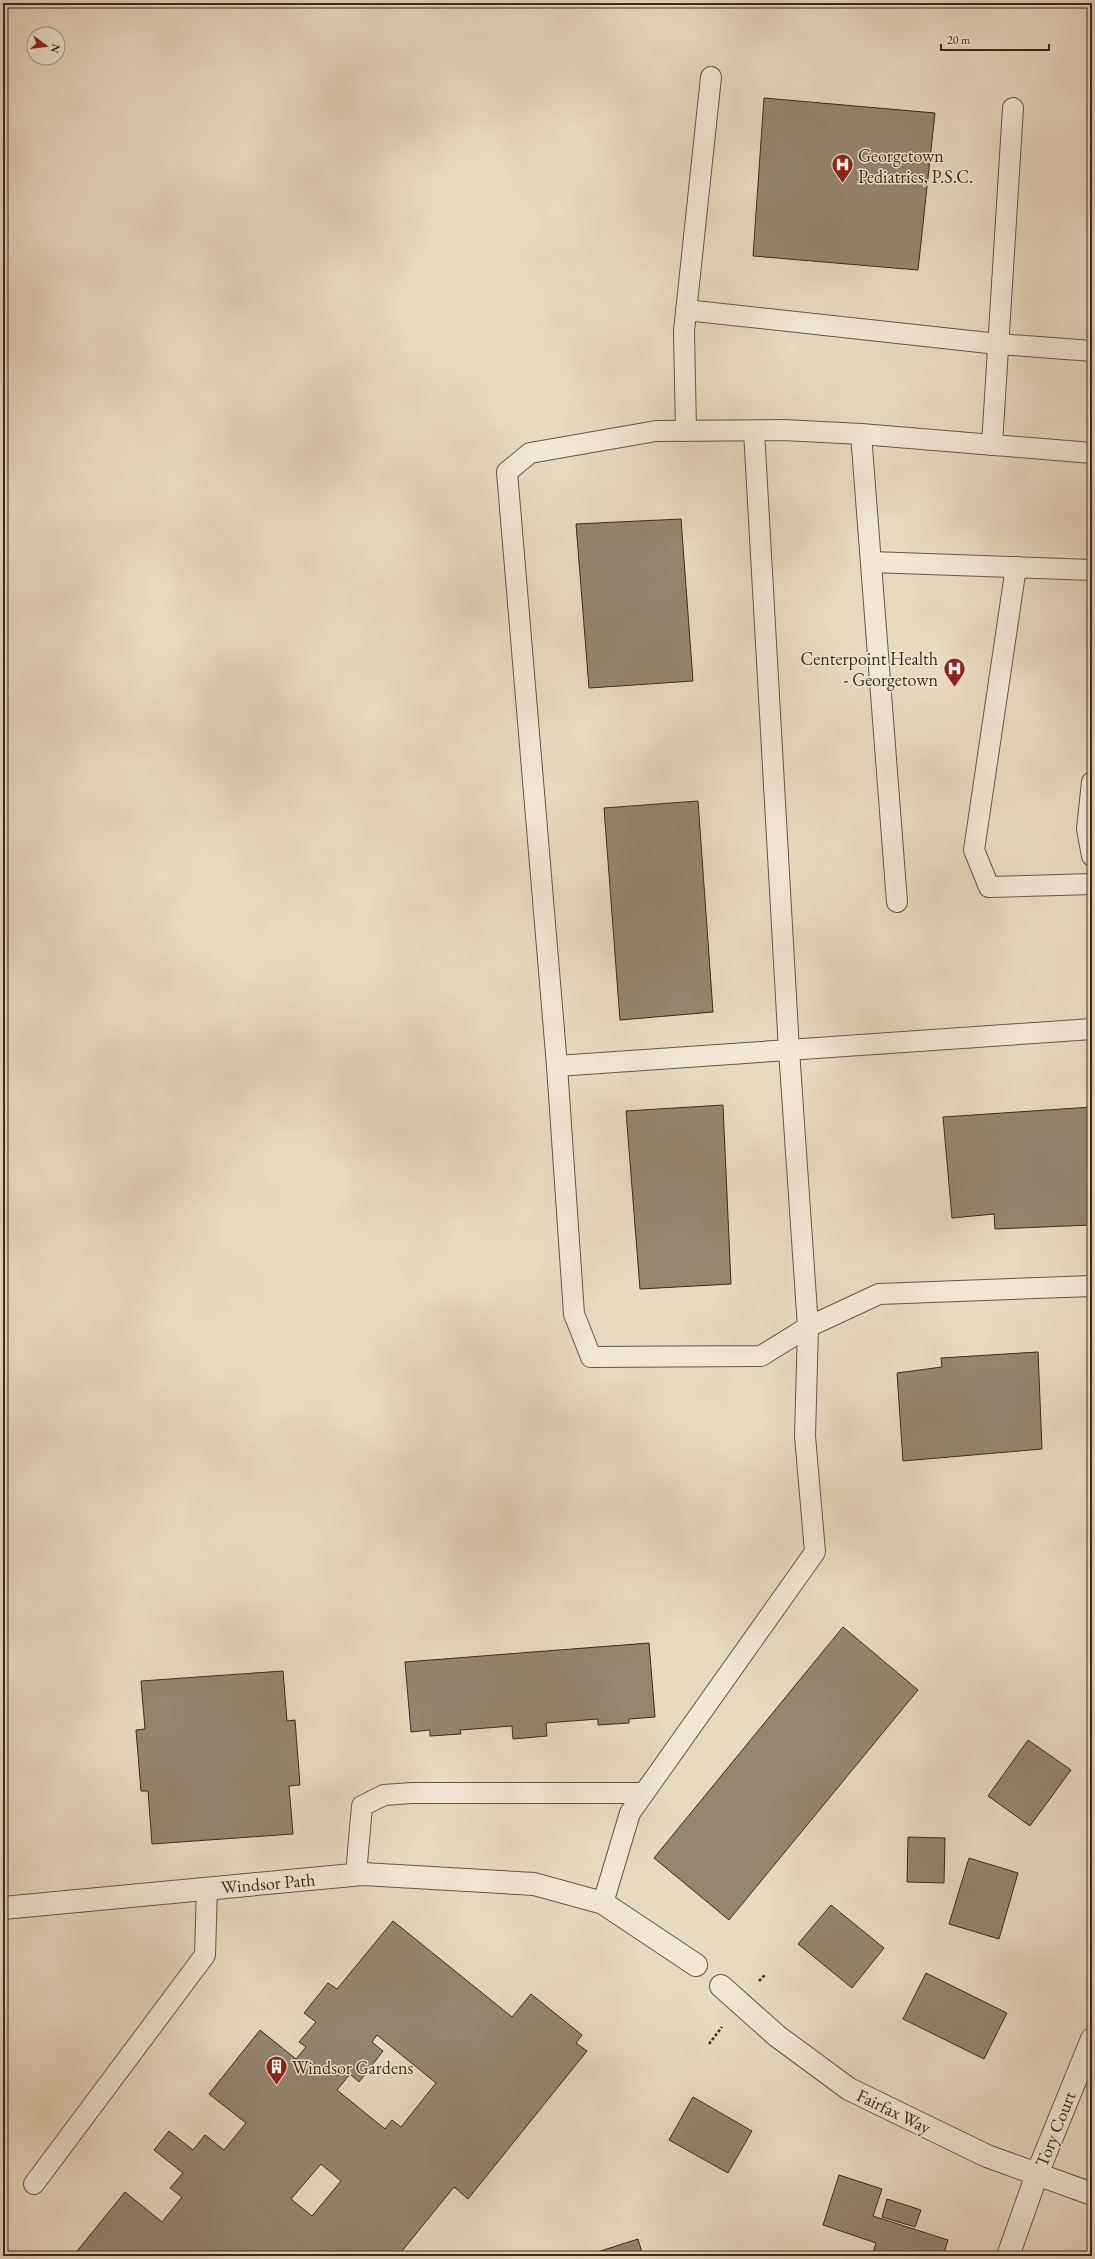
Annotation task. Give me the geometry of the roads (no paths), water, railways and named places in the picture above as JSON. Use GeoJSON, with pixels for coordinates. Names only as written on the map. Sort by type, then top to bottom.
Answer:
{"type":"FeatureCollection","features":[{"type":"Feature","properties":{"kind":"street","name":"Windsor Path"},"geometry":{"type":"LineString","coordinates":[[3,1908],[356,1874],[534,1884],[603,1903]]}},
{"type":"Feature","properties":{"kind":"street"},"geometry":{"type":"LineString","coordinates":[[603,1903],[696,1964]]}},
{"type":"Feature","properties":{"kind":"street","name":"Fairfax Way"},"geometry":{"type":"LineString","coordinates":[[721,1986],[777,2036],[848,2089],[987,2156],[1092,2194]]}},
{"type":"Feature","properties":{"kind":"street","name":"Tory Court"},"geometry":{"type":"LineString","coordinates":[[1008,2256],[1037,2174],[1092,2039]]}},
{"type":"Feature","properties":{"kind":"lane"},"geometry":{"type":"LineString","coordinates":[[686,431],[684,331],[711,77]]}},
{"type":"Feature","properties":{"kind":"lane"},"geometry":{"type":"LineString","coordinates":[[992,445],[1013,108]]}},
{"type":"Feature","properties":{"kind":"lane"},"geometry":{"type":"LineString","coordinates":[[686,310],[998,344],[1092,351]]}},
{"type":"Feature","properties":{"kind":"lane"},"geometry":{"type":"LineString","coordinates":[[603,1903],[630,1813],[815,1552],[805,1436],[808,1327],[789,1050],[754,430]]}},
{"type":"Feature","properties":{"kind":"lane"},"geometry":{"type":"LineString","coordinates":[[1092,453],[861,434],[754,430],[686,431],[656,432],[530,453],[507,472],[557,1066],[574,1314],[591,1357],[760,1356],[808,1327],[879,1294],[1092,1286]]}},
{"type":"Feature","properties":{"kind":"lane"},"geometry":{"type":"LineString","coordinates":[[861,434],[898,902]]}},
{"type":"Feature","properties":{"kind":"lane"},"geometry":{"type":"LineString","coordinates":[[871,562],[1092,570]]}},
{"type":"Feature","properties":{"kind":"lane"},"geometry":{"type":"LineString","coordinates":[[1016,567],[974,850],[989,887],[1092,884]]}},
{"type":"Feature","properties":{"kind":"lane"},"geometry":{"type":"LineString","coordinates":[[1092,782],[1087,829],[1092,856]]}},
{"type":"Feature","properties":{"kind":"lane"},"geometry":{"type":"LineString","coordinates":[[557,1066],[1092,1028]]}},
{"type":"Feature","properties":{"kind":"lane"},"geometry":{"type":"LineString","coordinates":[[356,1874],[362,1806],[384,1795],[412,1793],[644,1793]]}},
{"type":"Feature","properties":{"kind":"lane"},"geometry":{"type":"LineString","coordinates":[[34,2184],[205,1955],[206,1888]]}},
{"type":"Feature","properties":{"kind":"place","name":"Georgetown Pediatrics, P.S.C."},"geometry":{"type":"Point","coordinates":[843,184]}},
{"type":"Feature","properties":{"kind":"place","name":"Centerpoint Health - Georgetown"},"geometry":{"type":"Point","coordinates":[954,688]}},
{"type":"Feature","properties":{"kind":"place","name":"Windsor Gardens"},"geometry":{"type":"Point","coordinates":[277,2086]}}]}
